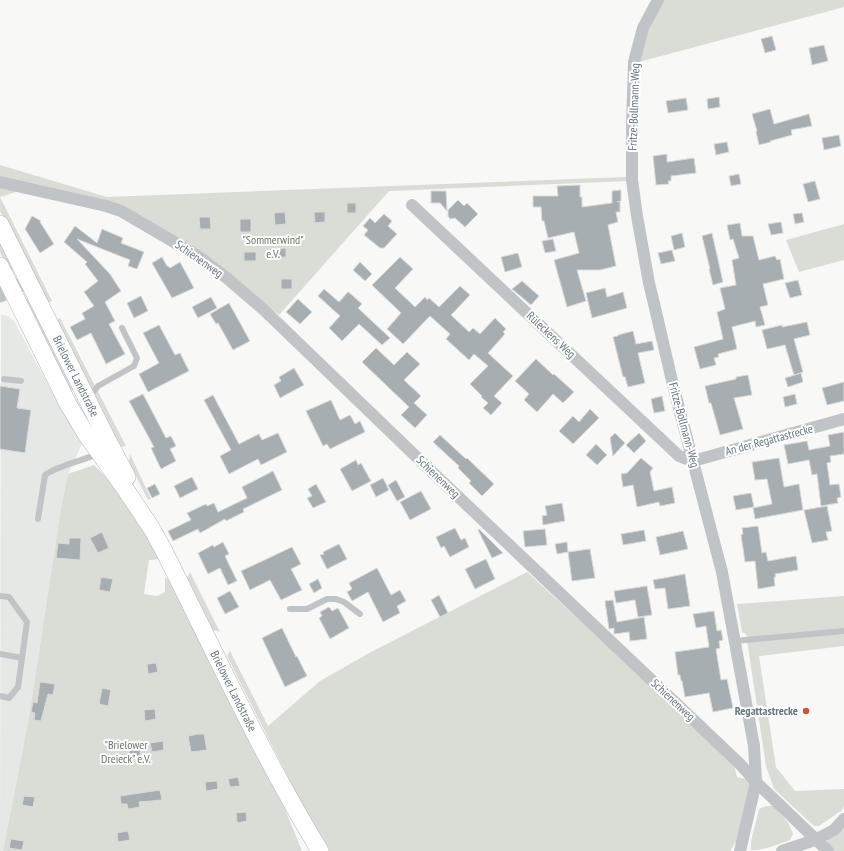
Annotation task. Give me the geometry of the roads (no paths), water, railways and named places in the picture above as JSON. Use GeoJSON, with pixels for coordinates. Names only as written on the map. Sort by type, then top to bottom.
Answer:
{"type":"FeatureCollection","features":[{"type":"Feature","properties":{"kind":"main road","name":"Brielower Landstraße"},"geometry":{"type":"LineString","coordinates":[[0,224],[108,441],[147,514],[152,529]]}},
{"type":"Feature","properties":{"kind":"main road","name":"Brielower Landstraße"},"geometry":{"type":"LineString","coordinates":[[0,266],[6,292],[86,434],[152,529],[261,746],[320,851]]}},
{"type":"Feature","properties":{"kind":"street","name":"Fritze-Bollmann-Weg"},"geometry":{"type":"LineString","coordinates":[[658,0],[643,28],[634,62],[632,180],[649,283],[673,385],[722,572],[754,746],[756,782],[740,851]]}},
{"type":"Feature","properties":{"kind":"street","name":"Schienenweg"},"geometry":{"type":"LineString","coordinates":[[0,182],[106,206],[121,211],[180,245],[223,275],[264,310],[325,368],[733,758],[828,851]]}},
{"type":"Feature","properties":{"kind":"street","name":"Rüleckens Weg"},"geometry":{"type":"LineString","coordinates":[[412,205],[679,456],[693,461]]}},
{"type":"Feature","properties":{"kind":"street"},"geometry":{"type":"LineString","coordinates":[[6,292],[28,281]]}},
{"type":"Feature","properties":{"kind":"street","name":"An der Regattastrecke"},"geometry":{"type":"LineString","coordinates":[[693,461],[844,419]]}},
{"type":"Feature","properties":{"kind":"street"},"geometry":{"type":"LineString","coordinates":[[782,851],[816,840],[834,830],[844,819]]}},
{"type":"Feature","properties":{"kind":"lane"},"geometry":{"type":"LineString","coordinates":[[86,396],[98,386],[134,366],[137,358],[122,328]]}},
{"type":"Feature","properties":{"kind":"lane"},"geometry":{"type":"LineString","coordinates":[[4,379],[21,381]]}},
{"type":"Feature","properties":{"kind":"lane"},"geometry":{"type":"LineString","coordinates":[[38,519],[44,475],[52,470],[98,453]]}},
{"type":"Feature","properties":{"kind":"lane"},"geometry":{"type":"LineString","coordinates":[[0,596],[9,597],[26,622],[18,687],[9,698],[0,696]]}},
{"type":"Feature","properties":{"kind":"lane"},"geometry":{"type":"LineString","coordinates":[[290,609],[307,609],[327,599],[336,599],[344,602],[360,614]]}},
{"type":"Feature","properties":{"kind":"lane"},"geometry":{"type":"LineString","coordinates":[[735,641],[844,631]]}},
{"type":"Feature","properties":{"kind":"lane"},"geometry":{"type":"LineString","coordinates":[[0,654],[22,658]]}},
{"type":"Feature","properties":{"kind":"place","name":"Regattastrecke"},"geometry":{"type":"Point","coordinates":[806,711]}},
{"type":"Feature","properties":{"kind":"park label","name":"\"Sommerwind\" e.V."},"geometry":{"type":"Point","coordinates":[273,247]}},
{"type":"Feature","properties":{"kind":"park label","name":"\"Brielower Dreieck\" e.V."},"geometry":{"type":"Point","coordinates":[126,752]}}]}
